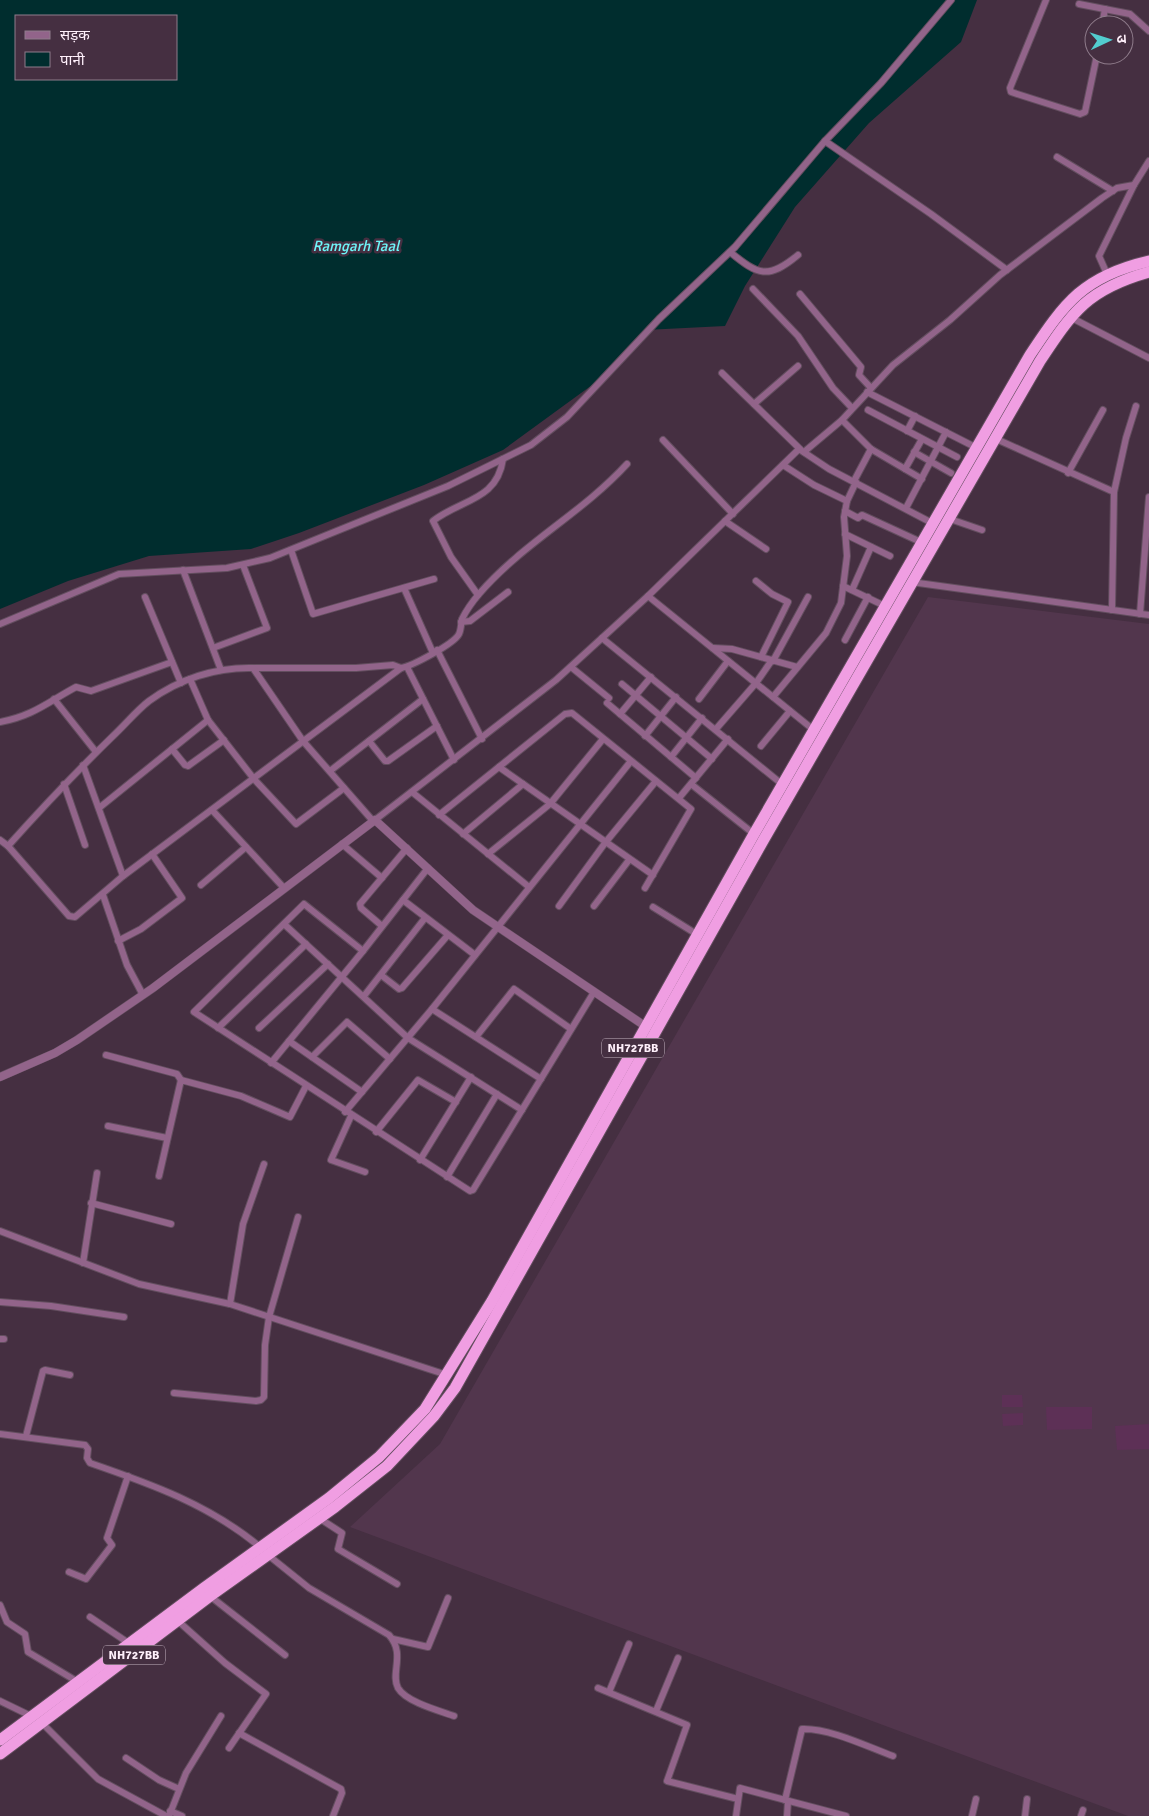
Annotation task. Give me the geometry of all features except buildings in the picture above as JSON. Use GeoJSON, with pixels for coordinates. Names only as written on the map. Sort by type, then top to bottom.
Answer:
{"type":"FeatureCollection","features":[{"type":"Feature","properties":{"kind":"highway","name":"NH727BB"},"geometry":{"type":"LineString","coordinates":[[0,1740],[130,1644],[264,1551],[319,1518],[387,1466],[407,1447],[456,1388],[909,580],[950,519],[1030,355],[1061,310],[1074,295],[1108,274],[1149,261]]}},
{"type":"Feature","properties":{"kind":"highway","name":"NH727BB"},"geometry":{"type":"LineString","coordinates":[[0,1754],[210,1596],[380,1457],[425,1410],[492,1302],[754,834],[887,607],[909,580],[923,542],[977,448],[990,436],[1070,317],[1082,304],[1102,290],[1149,272]]}},
{"type":"Feature","properties":{"kind":"street"},"geometry":{"type":"LineString","coordinates":[[0,624],[119,574],[244,565],[294,550],[448,486],[531,445],[567,417],[659,319],[730,252],[825,141],[881,84],[951,0]]}},
{"type":"Feature","properties":{"kind":"street"},"geometry":{"type":"LineString","coordinates":[[1046,0],[1010,88],[1011,92],[1080,114],[1085,112],[1095,65]]}},
{"type":"Feature","properties":{"kind":"street"},"geometry":{"type":"LineString","coordinates":[[1079,4],[1134,16],[1149,31]]}},
{"type":"Feature","properties":{"kind":"street"},"geometry":{"type":"LineString","coordinates":[[1104,15],[1105,9]]}},
{"type":"Feature","properties":{"kind":"street"},"geometry":{"type":"LineString","coordinates":[[825,141],[1007,270]]}},
{"type":"Feature","properties":{"kind":"street"},"geometry":{"type":"LineString","coordinates":[[1057,157],[1113,191]]}},
{"type":"Feature","properties":{"kind":"street"},"geometry":{"type":"LineString","coordinates":[[1108,274],[1098,256],[1134,185],[1149,161]]}},
{"type":"Feature","properties":{"kind":"street"},"geometry":{"type":"LineString","coordinates":[[0,1077],[70,1044],[143,995],[482,739],[571,667],[648,596],[783,465],[842,420],[893,364],[950,320],[1007,270],[1113,191],[1134,185]]}},
{"type":"Feature","properties":{"kind":"street"},"geometry":{"type":"LineString","coordinates":[[730,252],[750,268],[767,273],[780,269],[798,255]]}},
{"type":"Feature","properties":{"kind":"street"},"geometry":{"type":"LineString","coordinates":[[753,289],[795,332],[833,388],[852,408]]}},
{"type":"Feature","properties":{"kind":"street"},"geometry":{"type":"LineString","coordinates":[[800,294],[861,367],[859,375],[869,390],[977,448]]}},
{"type":"Feature","properties":{"kind":"street"},"geometry":{"type":"LineString","coordinates":[[1070,317],[1149,358]]}},
{"type":"Feature","properties":{"kind":"street"},"geometry":{"type":"LineString","coordinates":[[754,404],[798,366]]}},
{"type":"Feature","properties":{"kind":"street"},"geometry":{"type":"LineString","coordinates":[[722,373],[802,450],[829,469],[934,524]]}},
{"type":"Feature","properties":{"kind":"street"},"geometry":{"type":"LineString","coordinates":[[1112,610],[1114,492],[1126,438],[1136,406]]}},
{"type":"Feature","properties":{"kind":"street"},"geometry":{"type":"LineString","coordinates":[[868,410],[957,457]]}},
{"type":"Feature","properties":{"kind":"street"},"geometry":{"type":"LineString","coordinates":[[1068,473],[1102,410]]}},
{"type":"Feature","properties":{"kind":"street"},"geometry":{"type":"LineString","coordinates":[[907,431],[915,416]]}},
{"type":"Feature","properties":{"kind":"street"},"geometry":{"type":"LineString","coordinates":[[842,420],[871,449],[922,479]]}},
{"type":"Feature","properties":{"kind":"street"},"geometry":{"type":"LineString","coordinates":[[906,508],[946,432]]}},
{"type":"Feature","properties":{"kind":"street"},"geometry":{"type":"LineString","coordinates":[[990,436],[1068,473],[1114,492]]}},
{"type":"Feature","properties":{"kind":"street"},"geometry":{"type":"LineString","coordinates":[[905,469],[922,439]]}},
{"type":"Feature","properties":{"kind":"street"},"geometry":{"type":"LineString","coordinates":[[663,440],[733,514]]}},
{"type":"Feature","properties":{"kind":"street"},"geometry":{"type":"LineString","coordinates":[[773,697],[829,629],[842,598],[847,551],[845,511],[855,481],[871,449]]}},
{"type":"Feature","properties":{"kind":"street"},"geometry":{"type":"LineString","coordinates":[[914,452],[951,473]]}},
{"type":"Feature","properties":{"kind":"street"},"geometry":{"type":"LineString","coordinates":[[478,595],[451,557],[434,521],[469,502],[493,485],[500,477],[503,459]]}},
{"type":"Feature","properties":{"kind":"street"},"geometry":{"type":"LineString","coordinates":[[0,840],[8,846],[71,918],[75,917],[123,876],[304,741],[404,668],[456,637],[460,633],[461,622],[478,595],[544,534],[590,500],[627,464]]}},
{"type":"Feature","properties":{"kind":"street"},"geometry":{"type":"LineString","coordinates":[[783,465],[814,485],[847,501]]}},
{"type":"Feature","properties":{"kind":"street"},"geometry":{"type":"LineString","coordinates":[[1140,614],[1149,497]]}},
{"type":"Feature","properties":{"kind":"street"},"geometry":{"type":"LineString","coordinates":[[845,511],[858,518],[862,515],[923,542]]}},
{"type":"Feature","properties":{"kind":"street"},"geometry":{"type":"LineString","coordinates":[[950,519],[982,530]]}},
{"type":"Feature","properties":{"kind":"street"},"geometry":{"type":"LineString","coordinates":[[725,521],[766,549]]}},
{"type":"Feature","properties":{"kind":"street"},"geometry":{"type":"LineString","coordinates":[[845,534],[890,556]]}},
{"type":"Feature","properties":{"kind":"street"},"geometry":{"type":"LineString","coordinates":[[852,590],[872,547]]}},
{"type":"Feature","properties":{"kind":"street"},"geometry":{"type":"LineString","coordinates":[[294,550],[313,614],[434,579]]}},
{"type":"Feature","properties":{"kind":"street"},"geometry":{"type":"LineString","coordinates":[[213,648],[267,628],[244,565]]}},
{"type":"Feature","properties":{"kind":"street"},"geometry":{"type":"LineString","coordinates":[[183,570],[221,670]]}},
{"type":"Feature","properties":{"kind":"street"},"geometry":{"type":"LineString","coordinates":[[909,580],[1149,615]]}},
{"type":"Feature","properties":{"kind":"street"},"geometry":{"type":"LineString","coordinates":[[756,581],[772,594],[788,602],[761,657]]}},
{"type":"Feature","properties":{"kind":"street"},"geometry":{"type":"LineString","coordinates":[[843,586],[887,607]]}},
{"type":"Feature","properties":{"kind":"street"},"geometry":{"type":"LineString","coordinates":[[404,588],[482,739]]}},
{"type":"Feature","properties":{"kind":"street"},"geometry":{"type":"LineString","coordinates":[[461,622],[470,621],[508,592]]}},
{"type":"Feature","properties":{"kind":"street"},"geometry":{"type":"LineString","coordinates":[[648,596],[815,731]]}},
{"type":"Feature","properties":{"kind":"street"},"geometry":{"type":"LineString","coordinates":[[716,730],[756,683],[772,660],[808,596]]}},
{"type":"Feature","properties":{"kind":"street"},"geometry":{"type":"LineString","coordinates":[[145,597],[181,683]]}},
{"type":"Feature","properties":{"kind":"street"},"geometry":{"type":"LineString","coordinates":[[845,640],[868,597]]}},
{"type":"Feature","properties":{"kind":"street"},"geometry":{"type":"LineString","coordinates":[[602,638],[783,785]]}},
{"type":"Feature","properties":{"kind":"street"},"geometry":{"type":"LineString","coordinates":[[713,648],[732,649],[797,667]]}},
{"type":"Feature","properties":{"kind":"street"},"geometry":{"type":"LineString","coordinates":[[699,699],[728,661]]}},
{"type":"Feature","properties":{"kind":"street"},"geometry":{"type":"LineString","coordinates":[[0,722],[20,718],[76,686],[91,691],[172,662]]}},
{"type":"Feature","properties":{"kind":"street"},"geometry":{"type":"LineString","coordinates":[[8,846],[64,784],[149,702],[181,683],[221,670],[253,668],[356,668],[393,665],[404,668],[454,760]]}},
{"type":"Feature","properties":{"kind":"street"},"geometry":{"type":"LineString","coordinates":[[571,667],[608,700],[620,714],[696,778]]}},
{"type":"Feature","properties":{"kind":"street"},"geometry":{"type":"LineString","coordinates":[[253,668],[304,741],[374,821],[473,910],[645,1026]]}},
{"type":"Feature","properties":{"kind":"street"},"geometry":{"type":"LineString","coordinates":[[620,714],[651,677]]}},
{"type":"Feature","properties":{"kind":"street"},"geometry":{"type":"LineString","coordinates":[[190,680],[208,720],[254,779],[296,824],[344,788]]}},
{"type":"Feature","properties":{"kind":"street"},"geometry":{"type":"LineString","coordinates":[[622,684],[712,759]]}},
{"type":"Feature","properties":{"kind":"street"},"geometry":{"type":"LineString","coordinates":[[645,736],[676,697]]}},
{"type":"Feature","properties":{"kind":"street"},"geometry":{"type":"LineString","coordinates":[[54,699],[96,752]]}},
{"type":"Feature","properties":{"kind":"street"},"geometry":{"type":"LineString","coordinates":[[330,771],[423,700]]}},
{"type":"Feature","properties":{"kind":"street"},"geometry":{"type":"LineString","coordinates":[[761,746],[790,710]]}},
{"type":"Feature","properties":{"kind":"street"},"geometry":{"type":"LineString","coordinates":[[440,815],[568,713],[572,713],[691,808],[646,888]]}},
{"type":"Feature","properties":{"kind":"street"},"geometry":{"type":"LineString","coordinates":[[670,757],[702,718]]}},
{"type":"Feature","properties":{"kind":"street"},"geometry":{"type":"LineString","coordinates":[[99,808],[208,720]]}},
{"type":"Feature","properties":{"kind":"street"},"geometry":{"type":"LineString","coordinates":[[370,740],[388,761],[437,726]]}},
{"type":"Feature","properties":{"kind":"street"},"geometry":{"type":"LineString","coordinates":[[488,854],[550,804],[603,739]]}},
{"type":"Feature","properties":{"kind":"street"},"geometry":{"type":"LineString","coordinates":[[679,798],[728,739]]}},
{"type":"Feature","properties":{"kind":"street"},"geometry":{"type":"LineString","coordinates":[[172,749],[188,766],[224,740]]}},
{"type":"Feature","properties":{"kind":"street"},"geometry":{"type":"LineString","coordinates":[[365,1172],[332,1160],[348,1114],[362,1092],[432,1009],[630,760]]}},
{"type":"Feature","properties":{"kind":"street"},"geometry":{"type":"LineString","coordinates":[[84,765],[123,876]]}},
{"type":"Feature","properties":{"kind":"street"},"geometry":{"type":"LineString","coordinates":[[500,767],[629,860],[653,875]]}},
{"type":"Feature","properties":{"kind":"street"},"geometry":{"type":"LineString","coordinates":[[559,906],[605,843],[656,781]]}},
{"type":"Feature","properties":{"kind":"street"},"geometry":{"type":"LineString","coordinates":[[64,784],[85,845]]}},
{"type":"Feature","properties":{"kind":"street"},"geometry":{"type":"LineString","coordinates":[[463,834],[523,784]]}},
{"type":"Feature","properties":{"kind":"street"},"geometry":{"type":"LineString","coordinates":[[691,784],[754,834]]}},
{"type":"Feature","properties":{"kind":"street"},"geometry":{"type":"LineString","coordinates":[[412,792],[529,887]]}},
{"type":"Feature","properties":{"kind":"street"},"geometry":{"type":"LineString","coordinates":[[212,810],[284,888]]}},
{"type":"Feature","properties":{"kind":"street"},"geometry":{"type":"LineString","coordinates":[[342,844],[382,878]]}},
{"type":"Feature","properties":{"kind":"street"},"geometry":{"type":"LineString","coordinates":[[201,885],[246,847]]}},
{"type":"Feature","properties":{"kind":"street"},"geometry":{"type":"LineString","coordinates":[[382,926],[360,906],[406,848]]}},
{"type":"Feature","properties":{"kind":"street"},"geometry":{"type":"LineString","coordinates":[[118,941],[141,929],[182,898],[152,854]]}},
{"type":"Feature","properties":{"kind":"street"},"geometry":{"type":"LineString","coordinates":[[594,906],[629,860]]}},
{"type":"Feature","properties":{"kind":"street"},"geometry":{"type":"LineString","coordinates":[[271,1063],[363,952],[428,868]]}},
{"type":"Feature","properties":{"kind":"street"},"geometry":{"type":"LineString","coordinates":[[103,895],[118,941],[143,995]]}},
{"type":"Feature","properties":{"kind":"street"},"geometry":{"type":"LineString","coordinates":[[403,900],[475,955]]}},
{"type":"Feature","properties":{"kind":"street"},"geometry":{"type":"LineString","coordinates":[[363,952],[306,904],[194,1012],[348,1114],[470,1191],[473,1190],[594,992]]}},
{"type":"Feature","properties":{"kind":"street"},"geometry":{"type":"LineString","coordinates":[[653,907],[698,935]]}},
{"type":"Feature","properties":{"kind":"street"},"geometry":{"type":"LineString","coordinates":[[364,996],[425,918]]}},
{"type":"Feature","properties":{"kind":"street"},"geometry":{"type":"LineString","coordinates":[[284,924],[408,1038],[522,1110]]}},
{"type":"Feature","properties":{"kind":"street"},"geometry":{"type":"LineString","coordinates":[[381,975],[400,989],[402,988],[448,935]]}},
{"type":"Feature","properties":{"kind":"street"},"geometry":{"type":"LineString","coordinates":[[218,1028],[306,944]]}},
{"type":"Feature","properties":{"kind":"street"},"geometry":{"type":"LineString","coordinates":[[259,1028],[328,964]]}},
{"type":"Feature","properties":{"kind":"street"},"geometry":{"type":"LineString","coordinates":[[476,1037],[514,989],[571,1029]]}},
{"type":"Feature","properties":{"kind":"street"},"geometry":{"type":"LineString","coordinates":[[432,1009],[541,1079]]}},
{"type":"Feature","properties":{"kind":"street"},"geometry":{"type":"LineString","coordinates":[[312,1057],[347,1022],[390,1059]]}},
{"type":"Feature","properties":{"kind":"street"},"geometry":{"type":"LineString","coordinates":[[289,1041],[362,1092]]}},
{"type":"Feature","properties":{"kind":"street"},"geometry":{"type":"LineString","coordinates":[[106,1055],[177,1074],[181,1080],[241,1096],[290,1117],[306,1086]]}},
{"type":"Feature","properties":{"kind":"street"},"geometry":{"type":"LineString","coordinates":[[420,1160],[471,1077]]}},
{"type":"Feature","properties":{"kind":"street"},"geometry":{"type":"LineString","coordinates":[[159,1176],[181,1080]]}},
{"type":"Feature","properties":{"kind":"street"},"geometry":{"type":"LineString","coordinates":[[376,1132],[418,1080],[456,1102]]}},
{"type":"Feature","properties":{"kind":"street"},"geometry":{"type":"LineString","coordinates":[[447,1177],[497,1094]]}},
{"type":"Feature","properties":{"kind":"street"},"geometry":{"type":"LineString","coordinates":[[108,1126],[167,1138]]}},
{"type":"Feature","properties":{"kind":"street"},"geometry":{"type":"LineString","coordinates":[[230,1304],[243,1224],[264,1164]]}},
{"type":"Feature","properties":{"kind":"street"},"geometry":{"type":"LineString","coordinates":[[83,1263],[97,1173]]}},
{"type":"Feature","properties":{"kind":"street"},"geometry":{"type":"LineString","coordinates":[[91,1203],[171,1224]]}},
{"type":"Feature","properties":{"kind":"street"},"geometry":{"type":"LineString","coordinates":[[174,1393],[261,1400],[264,1397],[265,1345],[269,1317],[298,1217]]}},
{"type":"Feature","properties":{"kind":"street"},"geometry":{"type":"LineString","coordinates":[[0,1231],[139,1284],[230,1304],[447,1374]]}},
{"type":"Feature","properties":{"kind":"street"},"geometry":{"type":"LineString","coordinates":[[0,1302],[51,1306],[124,1318]]}},
{"type":"Feature","properties":{"kind":"street"},"geometry":{"type":"LineString","coordinates":[[26,1436],[43,1371],[70,1375]]}},
{"type":"Feature","properties":{"kind":"street"},"geometry":{"type":"LineString","coordinates":[[0,1434],[26,1436],[85,1446],[88,1449],[87,1458],[90,1463],[128,1476],[217,1515],[309,1588],[380,1629],[393,1639],[428,1648],[448,1598]]}},
{"type":"Feature","properties":{"kind":"street"},"geometry":{"type":"LineString","coordinates":[[68,1572],[86,1579],[112,1545],[107,1538],[128,1476]]}},
{"type":"Feature","properties":{"kind":"street"},"geometry":{"type":"LineString","coordinates":[[319,1518],[342,1532],[338,1549],[397,1584]]}},
{"type":"Feature","properties":{"kind":"street"},"geometry":{"type":"LineString","coordinates":[[210,1596],[286,1655]]}},
{"type":"Feature","properties":{"kind":"street"},"geometry":{"type":"LineString","coordinates":[[0,1605],[7,1622],[25,1634],[28,1652],[78,1682]]}},
{"type":"Feature","properties":{"kind":"street"},"geometry":{"type":"LineString","coordinates":[[90,1617],[130,1644]]}},
{"type":"Feature","properties":{"kind":"street"},"geometry":{"type":"LineString","coordinates":[[178,1621],[225,1663],[266,1694],[229,1748]]}},
{"type":"Feature","properties":{"kind":"street"},"geometry":{"type":"LineString","coordinates":[[393,1639],[398,1657],[397,1684],[401,1692],[421,1704],[454,1716]]}},
{"type":"Feature","properties":{"kind":"street"},"geometry":{"type":"LineString","coordinates":[[609,1692],[629,1644]]}},
{"type":"Feature","properties":{"kind":"street"},"geometry":{"type":"LineString","coordinates":[[656,1712],[678,1658]]}},
{"type":"Feature","properties":{"kind":"street"},"geometry":{"type":"LineString","coordinates":[[598,1688],[688,1726],[667,1781],[738,1799]]}},
{"type":"Feature","properties":{"kind":"street"},"geometry":{"type":"LineString","coordinates":[[0,1701],[31,1716]]}},
{"type":"Feature","properties":{"kind":"street"},"geometry":{"type":"LineString","coordinates":[[168,1815],[186,1772],[221,1716]]}},
{"type":"Feature","properties":{"kind":"street"},"geometry":{"type":"LineString","coordinates":[[42,1723],[98,1778],[168,1815],[182,1816]]}},
{"type":"Feature","properties":{"kind":"street"},"geometry":{"type":"LineString","coordinates":[[787,1816],[787,1800],[802,1729],[852,1740],[893,1756]]}},
{"type":"Feature","properties":{"kind":"street"},"geometry":{"type":"LineString","coordinates":[[239,1733],[341,1789],[342,1793],[333,1816]]}},
{"type":"Feature","properties":{"kind":"street"},"geometry":{"type":"LineString","coordinates":[[126,1758],[159,1780],[179,1789]]}},
{"type":"Feature","properties":{"kind":"street"},"geometry":{"type":"LineString","coordinates":[[736,1816],[740,1788],[846,1816]]}},
{"type":"Feature","properties":{"kind":"street"},"geometry":{"type":"LineString","coordinates":[[972,1816],[976,1799]]}},
{"type":"Feature","properties":{"kind":"street"},"geometry":{"type":"LineString","coordinates":[[1025,1816],[1027,1799]]}},
{"type":"Feature","properties":{"kind":"shaded area"},"geometry":{"type":"Polygon","coordinates":[[[928,597],[1149,624],[1149,1816],[1128,1816],[350,1527],[440,1444],[928,597]]]}},
{"type":"Feature","properties":{"kind":"shaded area"},"geometry":{"type":"Polygon","coordinates":[[[1002,1395],[1022,1395],[1023,1407],[1002,1407],[1002,1395]]]}},
{"type":"Feature","properties":{"kind":"shaded area"},"geometry":{"type":"Polygon","coordinates":[[[1046,1407],[1092,1407],[1092,1429],[1047,1430],[1046,1407]]]}},
{"type":"Feature","properties":{"kind":"shaded area"},"geometry":{"type":"Polygon","coordinates":[[[1023,1413],[1023,1425],[1003,1426],[1002,1414],[1023,1413]]]}},
{"type":"Feature","properties":{"kind":"shaded area"},"geometry":{"type":"Polygon","coordinates":[[[1149,1424],[1149,1449],[1117,1450],[1115,1426],[1149,1424]]]}},
{"type":"Feature","properties":{"kind":"water","name":"Ramgarh Taal"},"geometry":{"type":"Polygon","coordinates":[[[0,0],[977,0],[961,42],[869,123],[795,207],[745,286],[725,326],[645,330],[603,377],[503,450],[424,485],[299,533],[251,549],[149,556],[68,581],[0,609],[0,0]]]}}]}
